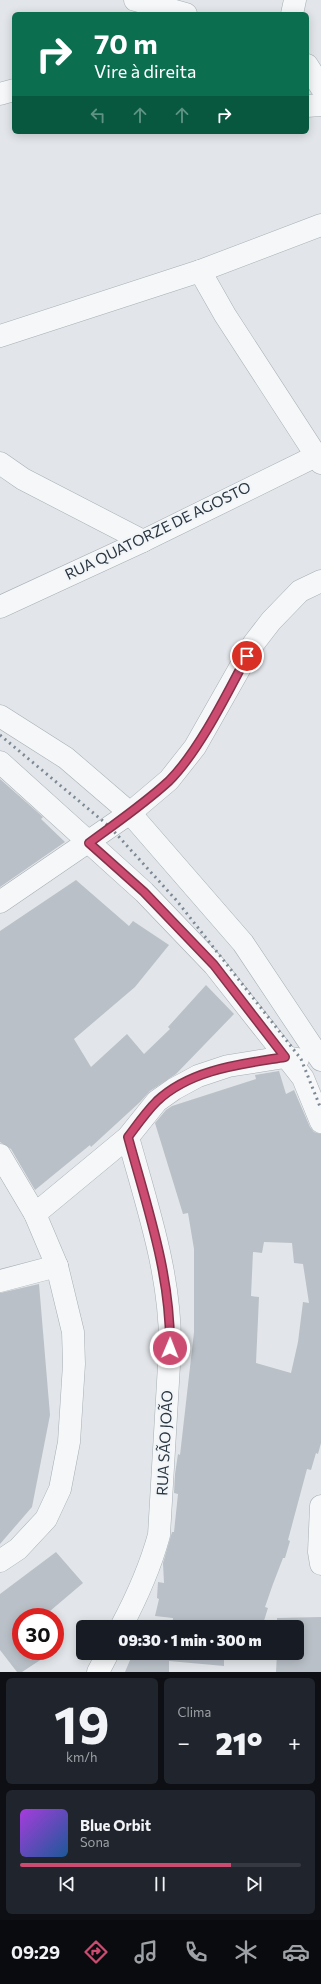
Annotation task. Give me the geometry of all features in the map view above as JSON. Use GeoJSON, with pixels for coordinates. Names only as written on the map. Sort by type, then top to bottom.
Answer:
{"type":"FeatureCollection","features":[{"type":"Feature","properties":{"kind":"street"},"geometry":{"type":"LineString","coordinates":[[135,0],[179,12]]}},
{"type":"Feature","properties":{"kind":"street"},"geometry":{"type":"LineString","coordinates":[[292,12],[295,0]]}},
{"type":"Feature","properties":{"kind":"street"},"geometry":{"type":"LineString","coordinates":[[309,68],[321,86]]}},
{"type":"Feature","properties":{"kind":"street"},"geometry":{"type":"LineString","coordinates":[[309,106],[321,105]]}},
{"type":"Feature","properties":{"kind":"street"},"geometry":{"type":"LineString","coordinates":[[0,336],[200,271],[321,225]]}},
{"type":"Feature","properties":{"kind":"street"},"geometry":{"type":"LineString","coordinates":[[200,271],[225,315],[318,459]]}},
{"type":"Feature","properties":{"kind":"street","name":"RUA QUATORZE DE AGOSTO"},"geometry":{"type":"LineString","coordinates":[[0,606],[143,542],[318,459]]}},
{"type":"Feature","properties":{"kind":"street"},"geometry":{"type":"LineString","coordinates":[[0,462],[23,479],[143,542]]}},
{"type":"Feature","properties":{"kind":"street"},"geometry":{"type":"LineString","coordinates":[[0,902],[130,814],[170,780],[195,747],[254,643],[271,621],[300,591],[321,581]]}},
{"type":"Feature","properties":{"kind":"street"},"geometry":{"type":"LineString","coordinates":[[0,716],[66,758],[130,814],[243,944],[321,1060]]}},
{"type":"Feature","properties":{"kind":"street"},"geometry":{"type":"LineString","coordinates":[[0,762],[144,892],[214,965],[303,1078],[321,1122]]}},
{"type":"Feature","properties":{"kind":"street"},"geometry":{"type":"LineString","coordinates":[[35,1214],[128,1137],[157,1101],[198,1076],[228,1066],[285,1057],[321,1060]]}},
{"type":"Feature","properties":{"kind":"street","name":"RUA SÃO JOÃO"},"geometry":{"type":"LineString","coordinates":[[125,1620],[152,1564],[159,1535],[171,1320],[157,1239],[128,1137]]}},
{"type":"Feature","properties":{"kind":"street"},"geometry":{"type":"LineString","coordinates":[[0,1155],[35,1214],[56,1266],[73,1332],[74,1364],[69,1442],[60,1489],[46,1519],[18,1549],[0,1561]]}},
{"type":"Feature","properties":{"kind":"street"},"geometry":{"type":"LineString","coordinates":[[0,1281],[56,1266]]}},
{"type":"Feature","properties":{"kind":"street"},"geometry":{"type":"LineString","coordinates":[[321,1506],[319,1552],[321,1564]]}},
{"type":"Feature","properties":{"kind":"street"},"geometry":{"type":"LineString","coordinates":[[98,1672],[104,1660]]}},
{"type":"Feature","properties":{"kind":"building"},"geometry":{"type":"Polygon","coordinates":[[[0,779],[43,817],[41,819],[65,842],[0,887],[0,779]]]}},
{"type":"Feature","properties":{"kind":"building"},"geometry":{"type":"Polygon","coordinates":[[[76,880],[129,926],[133,921],[169,945],[135,987],[74,1039],[91,1067],[127,1034],[144,1054],[170,1029],[168,1027],[206,985],[234,1014],[176,1074],[150,1091],[91,1147],[90,1145],[35,1190],[11,1149],[0,1142],[0,931],[76,880]]]}},
{"type":"Feature","properties":{"kind":"building"},"geometry":{"type":"Polygon","coordinates":[[[279,1071],[286,1094],[294,1090],[310,1127],[314,1132],[321,1134],[321,1443],[318,1454],[316,1453],[311,1470],[307,1469],[288,1540],[290,1541],[285,1558],[283,1558],[265,1607],[268,1608],[264,1620],[173,1620],[173,1618],[155,1616],[159,1599],[157,1598],[158,1582],[164,1583],[163,1563],[172,1532],[174,1532],[178,1494],[174,1493],[175,1474],[178,1454],[180,1455],[194,1332],[194,1249],[188,1213],[183,1214],[155,1123],[166,1110],[172,1106],[256,1079],[255,1075],[279,1071]],[[264,1242],[262,1253],[253,1252],[251,1296],[259,1297],[256,1363],[291,1373],[298,1342],[303,1302],[309,1303],[303,1264],[294,1263],[292,1243],[264,1242]]]}},
{"type":"Feature","properties":{"kind":"building"},"geometry":{"type":"Polygon","coordinates":[[[39,1284],[50,1415],[32,1507],[0,1544],[0,1293],[39,1284]]]}},
{"type":"Feature","properties":{"kind":"building"},"geometry":{"type":"Polygon","coordinates":[[[56,1552],[83,1583],[54,1608],[12,1608],[12,1660],[40,1660],[22,1672],[17,1672],[0,1650],[0,1594],[56,1552]]]}},
{"type":"Feature","properties":{"kind":"building"},"geometry":{"type":"Polygon","coordinates":[[[321,1617],[321,1672],[276,1672],[277,1660],[304,1660],[304,1620],[277,1620],[277,1618],[321,1617]]]}},
{"type":"Feature","properties":{"kind":"building"},"geometry":{"type":"Polygon","coordinates":[[[130,1660],[224,1660],[224,1666],[169,1661],[169,1672],[125,1672],[130,1660]]]}},
{"type":"Feature","properties":{"kind":"railway"},"geometry":{"type":"LineString","coordinates":[[0,735],[110,827],[177,901],[301,1059],[321,1109]]}},
{"type":"Feature","properties":{"kind":"route"},"geometry":{"type":"LineString","coordinates":[[170,1348],[171,1320],[157,1239],[128,1137],[157,1101],[174,1089],[198,1076],[228,1066],[285,1057],[214,965],[144,892],[89,843],[130,814],[170,780],[195,747],[247,656]]}}]}
